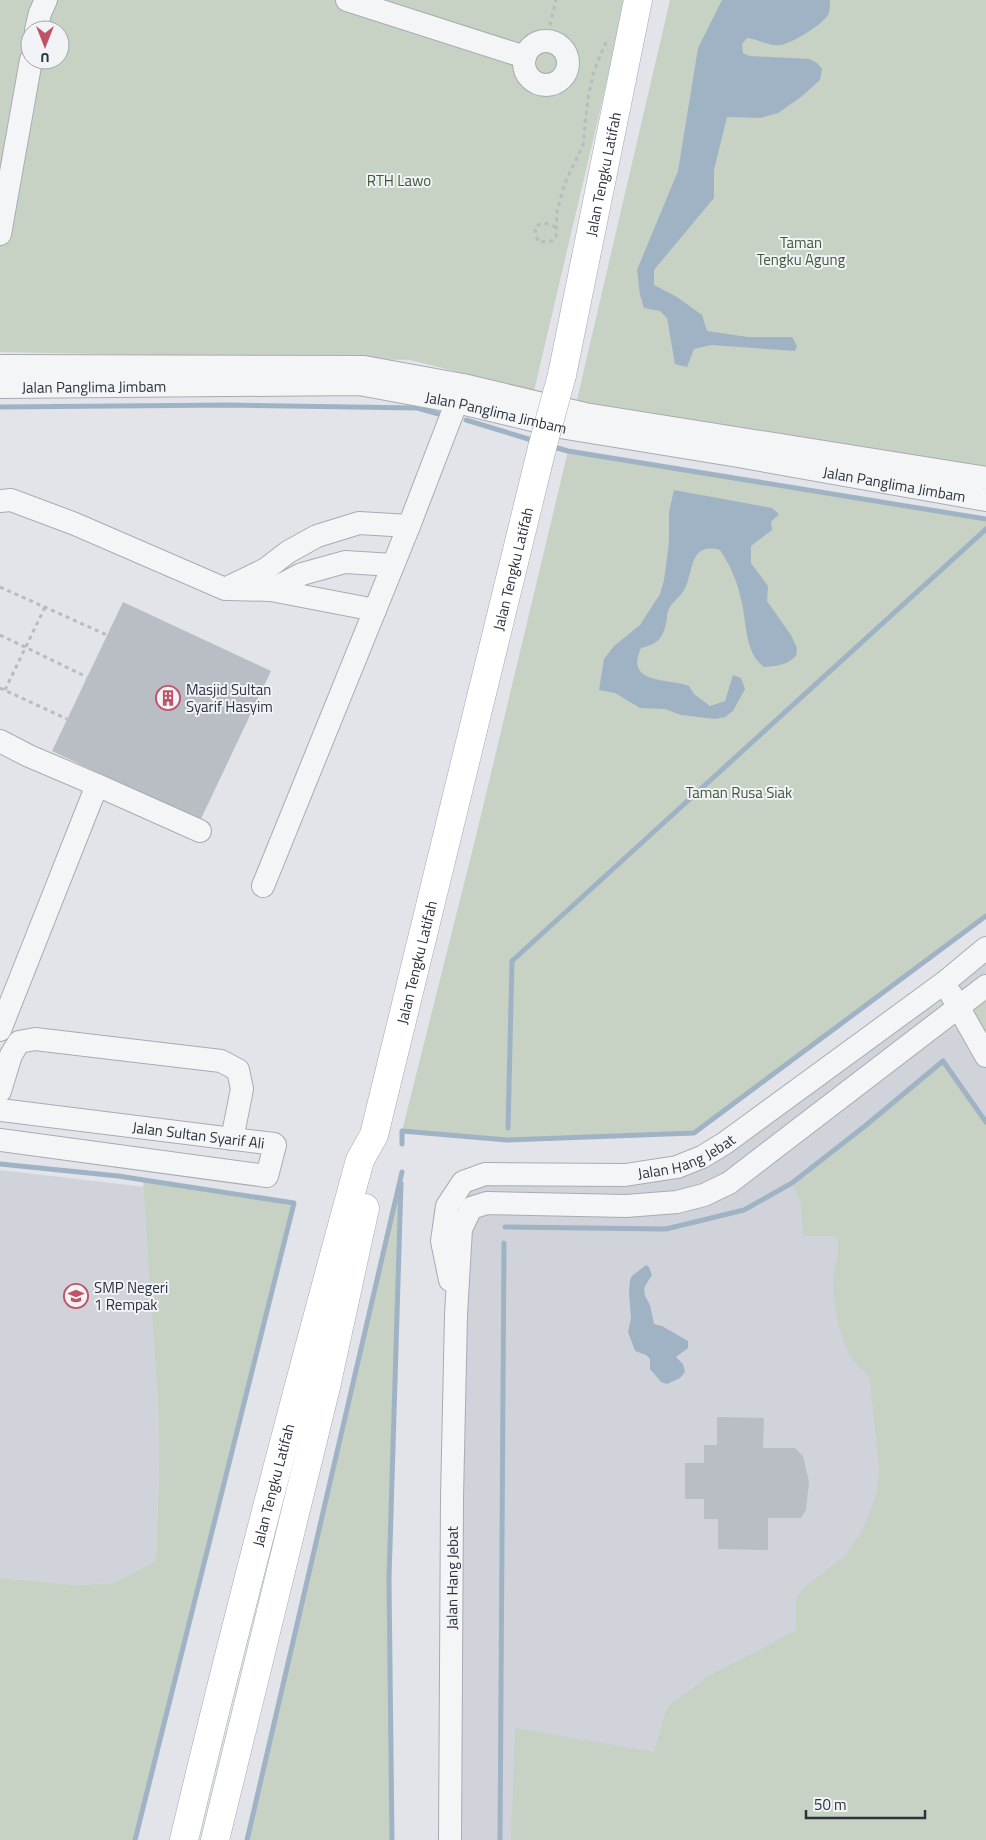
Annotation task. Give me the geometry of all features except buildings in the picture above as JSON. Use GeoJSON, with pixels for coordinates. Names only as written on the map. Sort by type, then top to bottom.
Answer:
{"type":"FeatureCollection","features":[{"type":"Feature","properties":{"kind":"main road","name":"Jalan Tengku Latifah"},"geometry":{"type":"LineString","coordinates":[[184,1840],[219,1692],[298,1384],[360,1160],[374,1135],[542,448],[562,375],[638,0]]}},
{"type":"Feature","properties":{"kind":"main road","name":"Jalan Tengku Latifah"},"geometry":{"type":"LineString","coordinates":[[215,1840],[326,1387],[375,1163],[374,1135]]}},
{"type":"Feature","properties":{"kind":"street"},"geometry":{"type":"LineString","coordinates":[[38,20],[46,0]]}},
{"type":"Feature","properties":{"kind":"street"},"geometry":{"type":"LineString","coordinates":[[347,0],[525,57]]}},
{"type":"Feature","properties":{"kind":"street"},"geometry":{"type":"LineString","coordinates":[[546,41],[560,46],[568,57],[567,71],[563,78],[557,82],[543,85],[536,82],[526,72],[525,57],[533,46],[546,41]]}},
{"type":"Feature","properties":{"kind":"street"},"geometry":{"type":"LineString","coordinates":[[0,234],[29,70]]}},
{"type":"Feature","properties":{"kind":"street","name":"Jalan Panglima Jimbam"},"geometry":{"type":"LineString","coordinates":[[0,366],[364,367],[460,394],[566,428],[986,500]]}},
{"type":"Feature","properties":{"kind":"street","name":"Jalan Panglima Jimbam"},"geometry":{"type":"LineString","coordinates":[[0,388],[359,384],[460,394],[980,477]]}},
{"type":"Feature","properties":{"kind":"street"},"geometry":{"type":"LineString","coordinates":[[263,886],[393,566],[460,394]]}},
{"type":"Feature","properties":{"kind":"street"},"geometry":{"type":"LineString","coordinates":[[0,501],[11,500],[75,524],[225,589],[271,590],[375,610]]}},
{"type":"Feature","properties":{"kind":"street"},"geometry":{"type":"LineString","coordinates":[[225,589],[266,569],[288,552],[317,536],[359,523],[409,526]]}},
{"type":"Feature","properties":{"kind":"street"},"geometry":{"type":"LineString","coordinates":[[271,590],[302,574],[345,562],[393,566]]}},
{"type":"Feature","properties":{"kind":"street"},"geometry":{"type":"LineString","coordinates":[[0,741],[29,756],[97,784],[200,831]]}},
{"type":"Feature","properties":{"kind":"street"},"geometry":{"type":"LineString","coordinates":[[0,1030],[97,784]]}},
{"type":"Feature","properties":{"kind":"street","name":"Jalan Hang Jebat"},"geometry":{"type":"LineString","coordinates":[[456,1315],[442,1241],[447,1206],[463,1182],[485,1174],[625,1175],[677,1167],[702,1157],[725,1144],[945,982],[986,948]]}},
{"type":"Feature","properties":{"kind":"street"},"geometry":{"type":"LineString","coordinates":[[945,982],[986,1056]]}},
{"type":"Feature","properties":{"kind":"street","name":"Jalan Hang Jebat"},"geometry":{"type":"LineString","coordinates":[[450,1840],[452,1507],[456,1315],[461,1229],[471,1208],[487,1203],[626,1206],[677,1202],[704,1194],[729,1183],[986,986]]}},
{"type":"Feature","properties":{"kind":"street"},"geometry":{"type":"LineString","coordinates":[[0,1091],[11,1055],[19,1042],[35,1039],[221,1061],[238,1070],[242,1089],[232,1139]]}},
{"type":"Feature","properties":{"kind":"street","name":"Jalan Sultan Syarif Ali"},"geometry":{"type":"LineString","coordinates":[[0,1110],[275,1144],[268,1176],[0,1140]]}},
{"type":"Feature","properties":{"kind":"path"},"geometry":{"type":"LineString","coordinates":[[546,41],[556,0]]}},
{"type":"Feature","properties":{"kind":"path"},"geometry":{"type":"LineString","coordinates":[[556,227],[546,222],[538,225],[535,228],[535,234],[539,242],[552,241],[556,237],[557,211],[565,183],[583,145],[588,98],[594,71],[608,35]]}},
{"type":"Feature","properties":{"kind":"path"},"geometry":{"type":"LineString","coordinates":[[0,587],[107,635]]}},
{"type":"Feature","properties":{"kind":"path"},"geometry":{"type":"LineString","coordinates":[[5,690],[45,607]]}},
{"type":"Feature","properties":{"kind":"path"},"geometry":{"type":"LineString","coordinates":[[0,635],[87,677]]}},
{"type":"Feature","properties":{"kind":"path"},"geometry":{"type":"LineString","coordinates":[[0,688],[67,719]]}},
{"type":"Feature","properties":{"kind":"shaded area"},"geometry":{"type":"Polygon","coordinates":[[[986,948],[986,1840],[450,1840],[463,1182],[677,1167],[986,948]]]}},
{"type":"Feature","properties":{"kind":"shaded area","name":"SMP Negeri 1 Rempak"},"geometry":{"type":"Polygon","coordinates":[[[0,1170],[145,1187],[158,1404],[159,1468],[156,1561],[113,1583],[77,1585],[0,1578],[0,1170]]]}},
{"type":"Feature","properties":{"kind":"green space","name":"RTH Lawo"},"geometry":{"type":"Polygon","coordinates":[[[0,0],[626,0],[534,391],[410,360],[0,352],[0,0]]]}},
{"type":"Feature","properties":{"kind":"green space","name":"Taman Tengku Agung"},"geometry":{"type":"Polygon","coordinates":[[[670,0],[986,0],[986,468],[576,404],[670,0]]]}},
{"type":"Feature","properties":{"kind":"green space","name":"Taman Rusa Siak"},"geometry":{"type":"Polygon","coordinates":[[[568,451],[986,519],[986,916],[694,1133],[507,1140],[402,1131],[476,836],[568,451]]]}},
{"type":"Feature","properties":{"kind":"green space"},"geometry":{"type":"Polygon","coordinates":[[[986,997],[986,1040],[968,1011],[986,997]]]}},
{"type":"Feature","properties":{"kind":"green space"},"geometry":{"type":"Polygon","coordinates":[[[943,1061],[986,1122],[986,1840],[511,1840],[515,1728],[654,1752],[667,1707],[713,1673],[796,1630],[796,1597],[807,1585],[845,1556],[863,1529],[876,1495],[879,1471],[870,1378],[849,1354],[838,1323],[833,1282],[838,1253],[836,1236],[803,1236],[801,1204],[792,1183],[943,1061]]]}},
{"type":"Feature","properties":{"kind":"green space"},"geometry":{"type":"Polygon","coordinates":[[[402,1172],[389,1579],[392,1840],[247,1840],[402,1172]]]}},
{"type":"Feature","properties":{"kind":"green space"},"geometry":{"type":"Polygon","coordinates":[[[143,1179],[294,1203],[135,1840],[0,1840],[0,1578],[77,1585],[113,1583],[156,1561],[159,1468],[158,1404],[143,1179]]]}},
{"type":"Feature","properties":{"kind":"water"},"geometry":{"type":"Polygon","coordinates":[[[722,0],[830,0],[830,6],[829,14],[825,19],[792,41],[777,45],[747,38],[742,44],[743,53],[750,56],[809,59],[817,63],[822,69],[820,80],[801,97],[778,113],[760,118],[727,117],[714,170],[714,198],[654,270],[654,285],[677,297],[702,315],[707,331],[748,337],[792,337],[797,346],[795,351],[711,345],[694,349],[687,367],[675,364],[667,318],[660,311],[644,308],[640,295],[637,270],[678,171],[698,48],[722,0]]]}},
{"type":"Feature","properties":{"kind":"water"},"geometry":{"type":"Polygon","coordinates":[[[674,490],[772,508],[779,514],[771,522],[772,530],[751,546],[751,563],[768,586],[767,601],[791,635],[797,648],[796,656],[785,663],[774,666],[764,667],[758,661],[747,636],[741,599],[733,573],[720,550],[710,548],[702,550],[697,554],[684,590],[668,611],[665,629],[661,637],[655,643],[641,648],[637,660],[638,668],[643,674],[651,678],[689,686],[694,694],[710,706],[725,701],[733,675],[741,678],[745,689],[733,711],[725,717],[715,719],[681,715],[665,709],[640,708],[615,693],[599,690],[604,659],[614,646],[640,625],[660,594],[664,580],[669,543],[669,512],[674,490]]]}},
{"type":"Feature","properties":{"kind":"water"},"geometry":{"type":"Polygon","coordinates":[[[646,1265],[649,1267],[652,1275],[644,1288],[645,1296],[650,1305],[654,1324],[662,1326],[688,1341],[688,1348],[676,1357],[683,1364],[685,1372],[680,1378],[667,1384],[661,1382],[650,1369],[650,1359],[646,1355],[635,1351],[628,1332],[631,1318],[630,1280],[632,1276],[646,1265]]]}},
{"type":"Feature","properties":{"kind":"waterway"},"geometry":{"type":"LineString","coordinates":[[0,407],[229,405],[417,408],[439,414]]}},
{"type":"Feature","properties":{"kind":"waterway"},"geometry":{"type":"LineString","coordinates":[[466,420],[535,441]]}},
{"type":"Feature","properties":{"kind":"waterway"},"geometry":{"type":"LineString","coordinates":[[550,446],[568,451],[986,519]]}},
{"type":"Feature","properties":{"kind":"waterway"},"geometry":{"type":"LineString","coordinates":[[508,1128],[512,961],[986,529]]}},
{"type":"Feature","properties":{"kind":"waterway"},"geometry":{"type":"LineString","coordinates":[[402,1144],[402,1131],[507,1140],[694,1133],[986,916]]}},
{"type":"Feature","properties":{"kind":"waterway"},"geometry":{"type":"LineString","coordinates":[[505,1227],[666,1229],[744,1210],[792,1183],[865,1126],[943,1061],[986,1122]]}},
{"type":"Feature","properties":{"kind":"waterway"},"geometry":{"type":"LineString","coordinates":[[0,1164],[118,1176],[294,1203],[135,1840]]}},
{"type":"Feature","properties":{"kind":"waterway"},"geometry":{"type":"LineString","coordinates":[[247,1840],[402,1172]]}},
{"type":"Feature","properties":{"kind":"waterway"},"geometry":{"type":"LineString","coordinates":[[392,1840],[389,1579],[401,1183]]}},
{"type":"Feature","properties":{"kind":"waterway"},"geometry":{"type":"LineString","coordinates":[[500,1840],[504,1243]]}},
{"type":"Feature","properties":{"kind":"place","name":"Masjid Sultan Syarif Hasyim"},"geometry":{"type":"Point","coordinates":[168,698]}},
{"type":"Feature","properties":{"kind":"place","name":"SMP Negeri 1 Rempak"},"geometry":{"type":"Point","coordinates":[76,1296]}}]}
